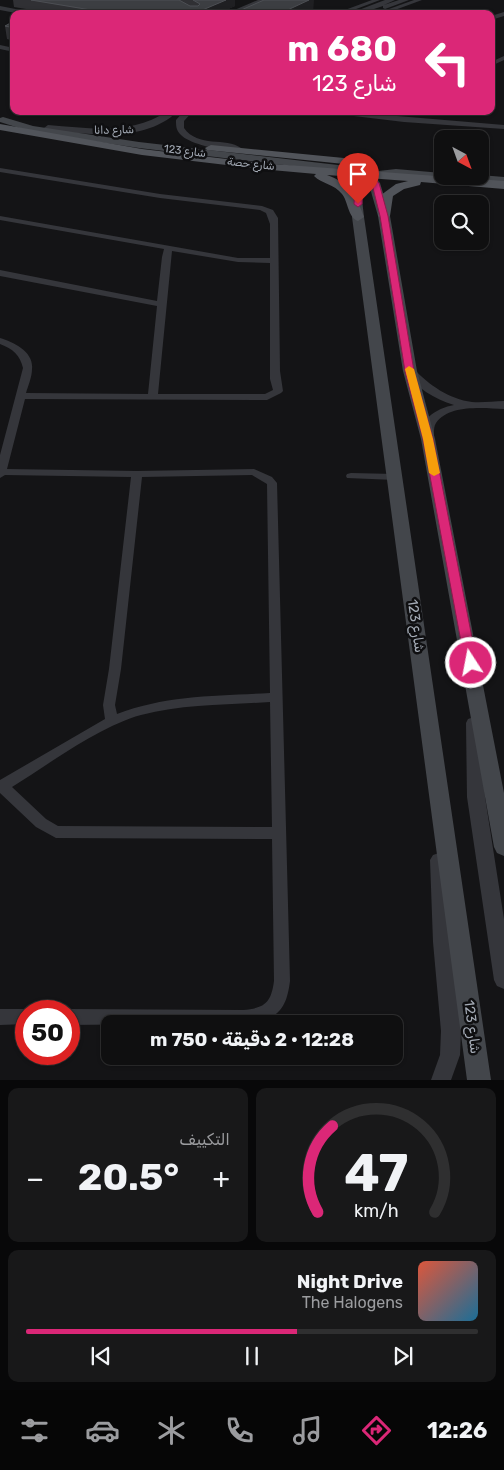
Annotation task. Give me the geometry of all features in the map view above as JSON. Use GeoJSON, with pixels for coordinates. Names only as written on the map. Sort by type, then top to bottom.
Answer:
{"type":"FeatureCollection","features":[{"type":"Feature","properties":{"kind":"main road","name":"شارع حصة"},"geometry":{"type":"LineString","coordinates":[[1,122],[149,142],[434,169]]}},
{"type":"Feature","properties":{"kind":"main road","name":"شارع حصة"},"geometry":{"type":"LineString","coordinates":[[1,122],[142,152],[260,166],[368,175],[503,181]]}},
{"type":"Feature","properties":{"kind":"main road","name":"شارع 123"},"geometry":{"type":"LineString","coordinates":[[1,122],[73,136],[149,147],[355,170],[368,175],[388,173],[434,176]]}},
{"type":"Feature","properties":{"kind":"main road"},"geometry":{"type":"LineString","coordinates":[[260,166],[329,179],[348,192],[358,217]]}},
{"type":"Feature","properties":{"kind":"main road","name":"شارع 123"},"geometry":{"type":"LineString","coordinates":[[368,175],[358,188],[358,217],[436,767],[478,1080]]}},
{"type":"Feature","properties":{"kind":"main road"},"geometry":{"type":"LineString","coordinates":[[368,175],[375,183],[384,216],[410,371],[428,439],[475,682],[504,847]]}},
{"type":"Feature","properties":{"kind":"main road"},"geometry":{"type":"LineString","coordinates":[[489,176],[503,181]]}},
{"type":"Feature","properties":{"kind":"main road"},"geometry":{"type":"LineString","coordinates":[[489,180],[503,181]]}},
{"type":"Feature","properties":{"kind":"main road"},"geometry":{"type":"LineString","coordinates":[[384,216],[387,195],[393,190],[408,184],[503,181]]}},
{"type":"Feature","properties":{"kind":"street"},"geometry":{"type":"LineString","coordinates":[[237,10],[259,0]]}},
{"type":"Feature","properties":{"kind":"street"},"geometry":{"type":"LineString","coordinates":[[348,10],[377,0]]}},
{"type":"Feature","properties":{"kind":"street"},"geometry":{"type":"LineString","coordinates":[[363,10],[392,0]]}},
{"type":"Feature","properties":{"kind":"street"},"geometry":{"type":"LineString","coordinates":[[377,10],[406,0]]}},
{"type":"Feature","properties":{"kind":"street"},"geometry":{"type":"LineString","coordinates":[[390,10],[419,0]]}},
{"type":"Feature","properties":{"kind":"street"},"geometry":{"type":"LineString","coordinates":[[1,10],[10,5]]}},
{"type":"Feature","properties":{"kind":"street","name":"شارع دانا"},"geometry":{"type":"LineString","coordinates":[[48,128],[109,132],[132,131],[152,125],[168,115]]}},
{"type":"Feature","properties":{"kind":"street"},"geometry":{"type":"LineString","coordinates":[[183,115],[179,124],[183,133],[190,137],[208,144],[272,154]]}},
{"type":"Feature","properties":{"kind":"street"},"geometry":{"type":"LineString","coordinates":[[355,115],[504,126]]}},
{"type":"Feature","properties":{"kind":"street"},"geometry":{"type":"LineString","coordinates":[[404,120],[411,115]]}},
{"type":"Feature","properties":{"kind":"street"},"geometry":{"type":"LineString","coordinates":[[0,170],[153,195],[240,205],[266,210],[271,214],[273,223],[276,373],[279,389],[273,395],[262,397],[20,396]]}},
{"type":"Feature","properties":{"kind":"street"},"geometry":{"type":"LineString","coordinates":[[0,218],[238,260],[274,264]]}},
{"type":"Feature","properties":{"kind":"street"},"geometry":{"type":"LineString","coordinates":[[153,396],[167,266],[173,249]]}},
{"type":"Feature","properties":{"kind":"street"},"geometry":{"type":"LineString","coordinates":[[0,273],[124,297],[163,301]]}},
{"type":"Feature","properties":{"kind":"street"},"geometry":{"type":"LineString","coordinates":[[0,341],[17,348],[27,361],[28,368],[0,474],[254,472],[268,478],[272,484],[282,981],[281,996],[268,1015]]}},
{"type":"Feature","properties":{"kind":"street"},"geometry":{"type":"LineString","coordinates":[[410,371],[422,385],[449,400],[476,405],[504,405]]}},
{"type":"Feature","properties":{"kind":"street"},"geometry":{"type":"LineString","coordinates":[[428,439],[428,427],[436,417],[449,410],[476,405]]}},
{"type":"Feature","properties":{"kind":"street"},"geometry":{"type":"LineString","coordinates":[[118,719],[109,705],[137,474]]}},
{"type":"Feature","properties":{"kind":"street"},"geometry":{"type":"LineString","coordinates":[[351,476],[395,476]]}},
{"type":"Feature","properties":{"kind":"street"},"geometry":{"type":"LineString","coordinates":[[475,682],[472,702],[476,749],[476,797],[504,980]]}},
{"type":"Feature","properties":{"kind":"street"},"geometry":{"type":"LineString","coordinates":[[277,697],[177,703],[148,708],[118,719],[1,786],[41,824],[56,832],[279,833]]}},
{"type":"Feature","properties":{"kind":"street"},"geometry":{"type":"LineString","coordinates":[[436,767],[434,795],[440,871],[442,942],[451,1031],[450,1055],[441,1080]]}},
{"type":"Feature","properties":{"kind":"street"},"geometry":{"type":"LineString","coordinates":[[0,1017],[15,1017]]}},
{"type":"Feature","properties":{"kind":"street"},"geometry":{"type":"LineString","coordinates":[[80,1017],[101,1017]]}},
{"type":"Feature","properties":{"kind":"building"},"geometry":{"type":"Polygon","coordinates":[[[31,0],[179,0],[190,6],[198,6],[200,4],[193,0],[226,0],[202,10],[91,10],[31,0]]]}},
{"type":"Feature","properties":{"kind":"building"},"geometry":{"type":"Polygon","coordinates":[[[264,0],[309,0],[288,10],[241,10],[264,0]]]}},
{"type":"Feature","properties":{"kind":"slow traffic"},"geometry":{"type":"LineString","coordinates":[[409,369],[428,439],[434,473]]}},
{"type":"Feature","properties":{"kind":"route"},"geometry":{"type":"LineString","coordinates":[[358,204],[357,192],[359,184],[368,175],[377,188],[384,216],[410,371],[428,439],[471,663]]}}]}
